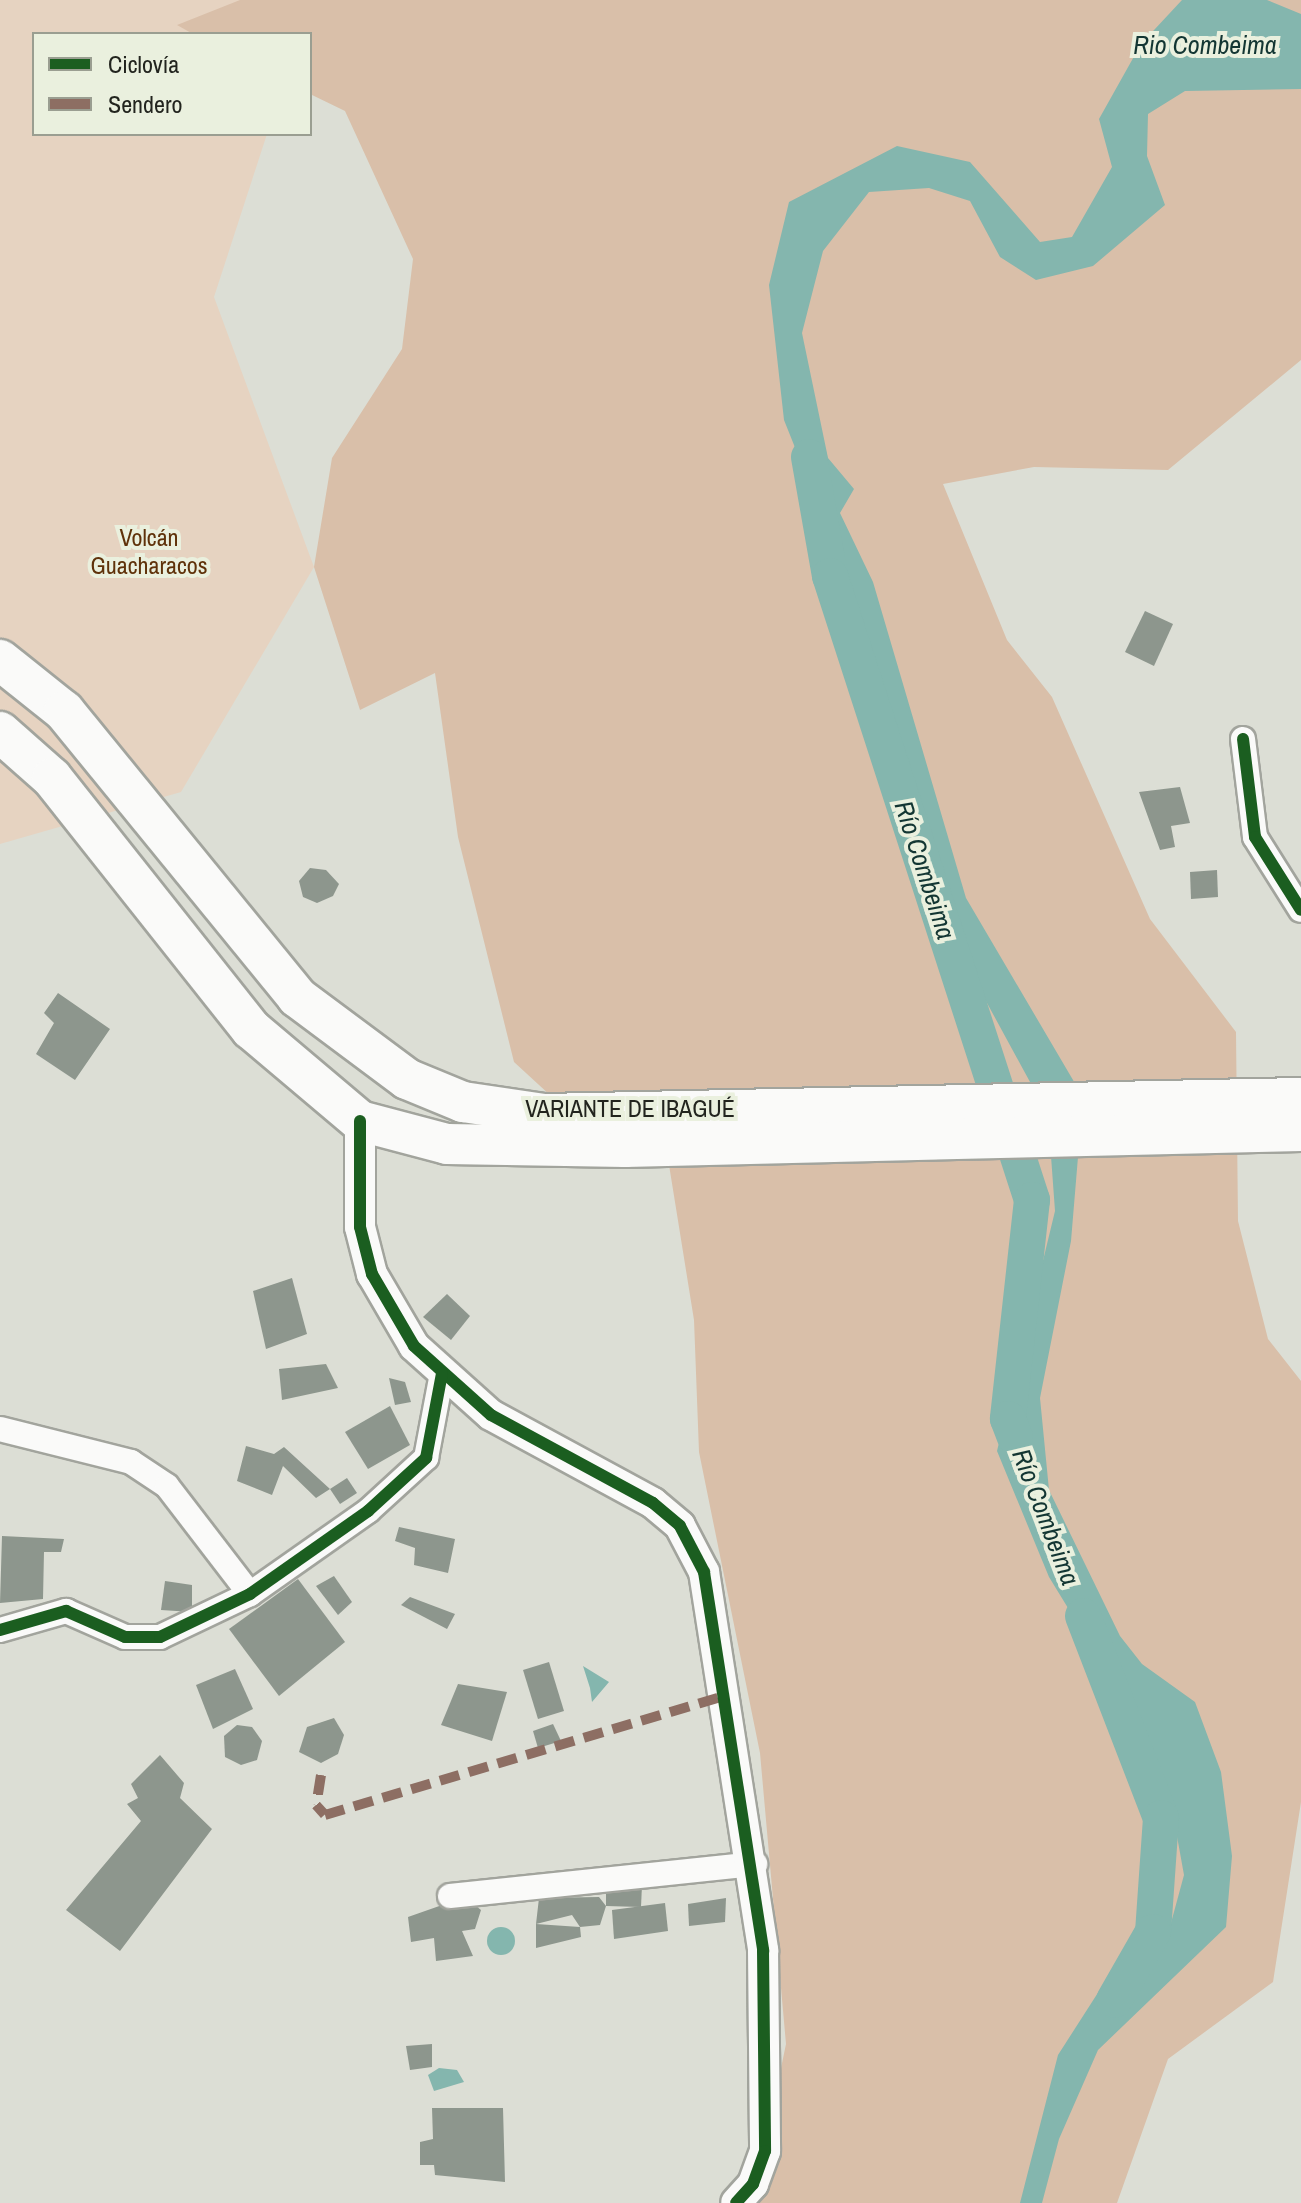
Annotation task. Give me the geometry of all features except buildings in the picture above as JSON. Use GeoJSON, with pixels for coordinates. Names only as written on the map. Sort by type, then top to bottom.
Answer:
{"type":"FeatureCollection","features":[{"type":"Feature","properties":{"kind":"highway","name":"VARIANTE DE IBAGUÉ"},"geometry":{"type":"LineString","coordinates":[[0,660],[64,711],[297,997],[407,1079],[463,1102],[544,1114],[1301,1098]]}},
{"type":"Feature","properties":{"kind":"highway","name":"VARIANTE DE IBAGUÉ"},"geometry":{"type":"LineString","coordinates":[[0,732],[52,778],[251,1029],[360,1121],[447,1144],[625,1147],[1301,1131]]}},
{"type":"Feature","properties":{"kind":"street"},"geometry":{"type":"LineString","coordinates":[[1243,739],[1255,837],[1301,910]]}},
{"type":"Feature","properties":{"kind":"street"},"geometry":{"type":"LineString","coordinates":[[360,1121],[360,1227],[372,1274],[414,1346],[491,1415],[653,1503],[680,1526],[704,1572],[755,1864],[765,2151],[753,2184],[736,2203]]}},
{"type":"Feature","properties":{"kind":"street"},"geometry":{"type":"LineString","coordinates":[[0,1630],[66,1611],[125,1637],[160,1637],[250,1594],[368,1511],[426,1458],[442,1373]]}},
{"type":"Feature","properties":{"kind":"street"},"geometry":{"type":"LineString","coordinates":[[0,1429],[131,1462],[167,1486],[250,1594]]}},
{"type":"Feature","properties":{"kind":"street"},"geometry":{"type":"LineString","coordinates":[[450,1896],[755,1864]]}},
{"type":"Feature","properties":{"kind":"green space","name":"Volcán Guacharacos"},"geometry":{"type":"Polygon","coordinates":[[[0,0],[312,0],[301,32],[32,32],[32,136],[266,136],[214,297],[314,567],[181,792],[0,844],[0,0]]]}},
{"type":"Feature","properties":{"kind":"shaded area"},"geometry":{"type":"Polygon","coordinates":[[[240,0],[1301,0],[1301,360],[1168,470],[1034,467],[943,484],[1007,640],[1052,697],[1150,919],[1236,1032],[1238,1221],[1268,1339],[1301,1381],[1301,1802],[1273,1982],[1168,2059],[1117,2203],[753,2203],[786,2044],[760,1753],[699,1452],[694,1320],[665,1140],[588,1130],[514,1062],[458,837],[435,673],[360,710],[314,567],[332,458],[402,349],[413,259],[345,111],[312,95],[312,32],[189,32],[177,25],[240,0]]]}},
{"type":"Feature","properties":{"kind":"water","name":"Rio Combeima"},"geometry":{"type":"Polygon","coordinates":[[[1182,0],[1267,0],[1301,14],[1301,89],[1185,91],[1148,114],[1147,156],[1165,205],[1093,266],[1036,280],[1000,257],[970,201],[929,188],[869,192],[823,251],[802,333],[828,458],[854,489],[840,513],[873,582],[966,898],[1083,1097],[1071,1241],[1040,1398],[1049,1490],[1120,1636],[1142,1664],[1195,1702],[1221,1772],[1232,1856],[1226,1927],[1098,2050],[1059,2139],[1042,2203],[1020,2203],[1058,2055],[1101,1988],[1168,1934],[1184,1875],[1169,1792],[1128,1706],[1049,1577],[997,1451],[1055,1211],[1048,1115],[981,992],[838,555],[784,420],[769,285],[789,202],[897,146],[970,162],[1040,242],[1072,237],[1112,167],[1099,119],[1141,44],[1182,0]]]}},
{"type":"Feature","properties":{"kind":"water"},"geometry":{"type":"Polygon","coordinates":[[[583,1666],[609,1682],[592,1702],[590,1688],[583,1666]]]}},
{"type":"Feature","properties":{"kind":"water"},"geometry":{"type":"Polygon","coordinates":[[[501,1927],[511,1931],[515,1941],[511,1951],[501,1955],[491,1951],[487,1941],[491,1931],[501,1927]]]}},
{"type":"Feature","properties":{"kind":"water"},"geometry":{"type":"Polygon","coordinates":[[[439,2068],[457,2070],[464,2082],[434,2091],[428,2075],[439,2068]]]}},
{"type":"Feature","properties":{"kind":"waterway","name":"Río Combeima"},"geometry":{"type":"LineString","coordinates":[[809,457],[830,576],[1032,1200],[1008,1419],[1015,1437]]}},
{"type":"Feature","properties":{"kind":"waterway","name":"Río Combeima"},"geometry":{"type":"LineString","coordinates":[[1083,1616],[1161,1818],[1153,1932],[1114,2000]]}},
{"type":"Feature","properties":{"kind":"marked path"},"geometry":{"type":"LineString","coordinates":[[321,1775],[316,1805],[325,1815],[727,1695]]}},
{"type":"Feature","properties":{"kind":"cycle path"},"geometry":{"type":"LineString","coordinates":[[1243,739],[1255,837],[1301,910]]}},
{"type":"Feature","properties":{"kind":"cycle path"},"geometry":{"type":"LineString","coordinates":[[360,1121],[360,1227],[372,1274],[414,1346],[491,1415],[653,1503],[680,1526],[704,1572],[763,1950],[765,2151],[753,2184],[736,2203]]}},
{"type":"Feature","properties":{"kind":"cycle path"},"geometry":{"type":"LineString","coordinates":[[0,1630],[66,1611],[125,1637],[160,1637],[250,1594],[368,1511],[426,1458],[442,1373]]}}]}
